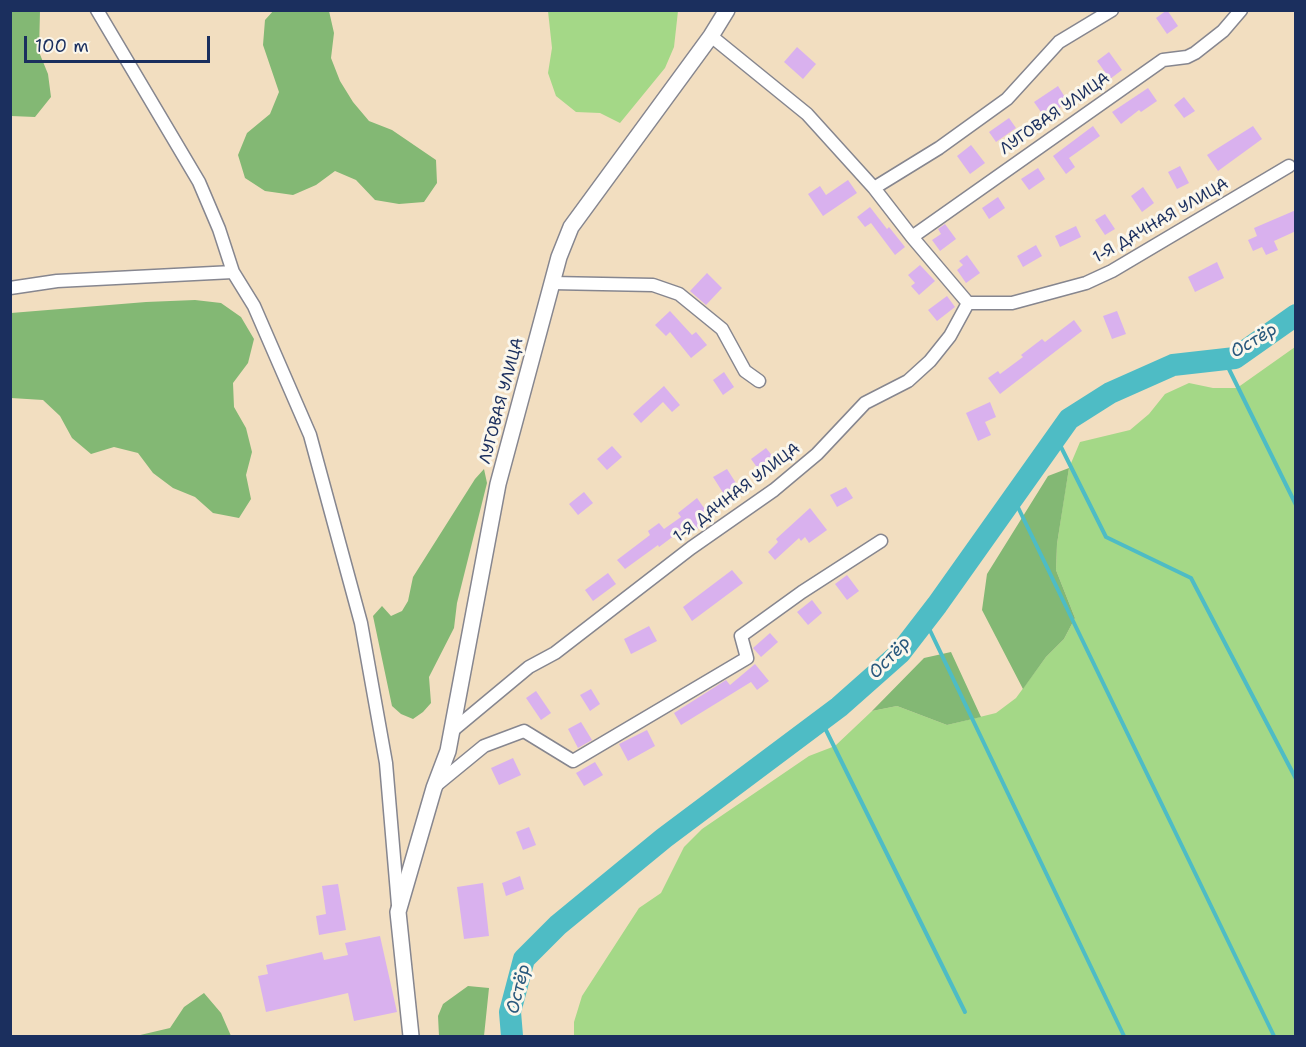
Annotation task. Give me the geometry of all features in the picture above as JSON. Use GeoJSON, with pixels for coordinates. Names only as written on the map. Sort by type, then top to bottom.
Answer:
{"type":"FeatureCollection","features":[{"type":"Feature","properties":{"kind":"street"},"geometry":{"type":"LineString","coordinates":[[97,10],[199,182],[219,229],[233,272],[254,306],[310,435],[361,623],[386,763],[398,912]]}},
{"type":"Feature","properties":{"kind":"street","name":"ЛУГОВАЯ УЛИЦА"},"geometry":{"type":"LineString","coordinates":[[411,1036],[398,912],[434,788],[448,751],[498,484],[559,257],[571,227],[711,36],[727,10]]}},
{"type":"Feature","properties":{"kind":"street"},"geometry":{"type":"LineString","coordinates":[[874,188],[939,148],[1007,99],[1059,42],[1112,10]]}},
{"type":"Feature","properties":{"kind":"street","name":"ЛУГОВАЯ УЛИЦА"},"geometry":{"type":"LineString","coordinates":[[912,237],[1163,60],[1187,57],[1223,31],[1241,10]]}},
{"type":"Feature","properties":{"kind":"street"},"geometry":{"type":"LineString","coordinates":[[711,36],[807,114],[874,188],[968,303]]}},
{"type":"Feature","properties":{"kind":"street","name":"1-Я ДАЧНАЯ УЛИЦА"},"geometry":{"type":"LineString","coordinates":[[452,732],[529,667],[555,653],[691,548],[774,490],[817,454],[865,403],[908,381],[930,361],[950,336],[968,303],[1012,303],[1086,283],[1112,271],[1289,166]]}},
{"type":"Feature","properties":{"kind":"street"},"geometry":{"type":"LineString","coordinates":[[10,288],[57,281],[233,272]]}},
{"type":"Feature","properties":{"kind":"street"},"geometry":{"type":"LineString","coordinates":[[552,283],[653,285],[679,294],[722,329],[745,371],[759,381]]}},
{"type":"Feature","properties":{"kind":"street"},"geometry":{"type":"LineString","coordinates":[[434,788],[484,746],[524,731],[573,761],[747,658],[741,636],[801,592],[881,541]]}},
{"type":"Feature","properties":{"kind":"green space"},"geometry":{"type":"Polygon","coordinates":[[[11,10],[40,11],[39,52],[48,74],[51,97],[35,117],[11,116],[11,10]]]}},
{"type":"Feature","properties":{"kind":"green space"},"geometry":{"type":"Polygon","coordinates":[[[274,10],[329,11],[334,33],[331,58],[340,81],[353,102],[369,121],[392,130],[436,160],[437,183],[424,202],[399,204],[375,200],[356,180],[335,171],[316,185],[293,195],[265,191],[245,178],[238,155],[247,133],[270,114],[279,92],[263,45],[265,20],[274,10]]]}},
{"type":"Feature","properties":{"kind":"green space"},"geometry":{"type":"Polygon","coordinates":[[[548,11],[678,11],[674,47],[665,68],[620,123],[600,113],[576,112],[556,96],[548,73],[552,48],[548,11]]]}},
{"type":"Feature","properties":{"kind":"green space"},"geometry":{"type":"Polygon","coordinates":[[[195,300],[221,303],[241,317],[254,339],[248,363],[233,383],[234,407],[246,428],[252,452],[246,475],[251,499],[239,518],[213,513],[195,497],[173,488],[153,473],[138,453],[114,447],[91,454],[72,438],[60,416],[43,400],[11,398],[11,313],[195,300]]]}},
{"type":"Feature","properties":{"kind":"green space"},"geometry":{"type":"Polygon","coordinates":[[[1295,347],[1295,1036],[574,1036],[574,1022],[582,996],[639,908],[661,893],[684,847],[702,829],[809,756],[835,746],[872,711],[897,706],[947,725],[996,713],[1016,698],[1046,657],[1064,639],[1075,618],[1056,570],[1057,544],[1069,468],[1080,442],[1130,430],[1149,414],[1165,394],[1189,383],[1213,388],[1237,388],[1295,347]]]}},
{"type":"Feature","properties":{"kind":"green space"},"geometry":{"type":"Polygon","coordinates":[[[1069,468],[1057,544],[1056,570],[1075,618],[1064,639],[1046,657],[1023,689],[982,610],[987,574],[1048,476],[1069,468]]]}},
{"type":"Feature","properties":{"kind":"green space"},"geometry":{"type":"Polygon","coordinates":[[[484,469],[487,483],[457,603],[454,628],[429,677],[431,703],[413,719],[401,714],[392,706],[373,616],[382,606],[391,616],[402,611],[408,601],[413,577],[475,479],[484,469]]]}},
{"type":"Feature","properties":{"kind":"green space"},"geometry":{"type":"Polygon","coordinates":[[[951,652],[981,717],[947,725],[897,706],[872,711],[924,658],[951,652]]]}},
{"type":"Feature","properties":{"kind":"green space"},"geometry":{"type":"Polygon","coordinates":[[[468,986],[489,988],[484,1036],[439,1036],[438,1016],[443,1004],[468,986]]]}},
{"type":"Feature","properties":{"kind":"green space"},"geometry":{"type":"Polygon","coordinates":[[[204,993],[221,1013],[231,1036],[136,1036],[170,1028],[184,1007],[204,993]]]}},
{"type":"Feature","properties":{"kind":"building"},"geometry":{"type":"Polygon","coordinates":[[[1167,10],[1178,26],[1167,34],[1156,18],[1167,10]]]}},
{"type":"Feature","properties":{"kind":"building"},"geometry":{"type":"Polygon","coordinates":[[[797,47],[816,64],[803,79],[784,62],[797,47]]]}},
{"type":"Feature","properties":{"kind":"building"},"geometry":{"type":"Polygon","coordinates":[[[1109,52],[1122,70],[1110,79],[1097,61],[1109,52]]]}},
{"type":"Feature","properties":{"kind":"building"},"geometry":{"type":"Polygon","coordinates":[[[1058,86],[1068,102],[1045,118],[1034,102],[1058,86]]]}},
{"type":"Feature","properties":{"kind":"building"},"geometry":{"type":"Polygon","coordinates":[[[1148,88],[1157,101],[1141,112],[1139,110],[1121,124],[1112,112],[1148,88]]]}},
{"type":"Feature","properties":{"kind":"building"},"geometry":{"type":"Polygon","coordinates":[[[1184,97],[1195,111],[1184,118],[1174,105],[1184,97]]]}},
{"type":"Feature","properties":{"kind":"building"},"geometry":{"type":"Polygon","coordinates":[[[1009,118],[1016,128],[996,142],[989,132],[1009,118]]]}},
{"type":"Feature","properties":{"kind":"building"},"geometry":{"type":"Polygon","coordinates":[[[1093,126],[1100,136],[1069,158],[1075,167],[1066,174],[1053,156],[1093,126]]]}},
{"type":"Feature","properties":{"kind":"building"},"geometry":{"type":"Polygon","coordinates":[[[1253,126],[1262,139],[1218,171],[1207,155],[1253,126]]]}},
{"type":"Feature","properties":{"kind":"building"},"geometry":{"type":"Polygon","coordinates":[[[971,145],[985,163],[970,174],[957,156],[971,145]]]}},
{"type":"Feature","properties":{"kind":"building"},"geometry":{"type":"Polygon","coordinates":[[[1180,166],[1189,183],[1177,189],[1168,172],[1180,166]]]}},
{"type":"Feature","properties":{"kind":"building"},"geometry":{"type":"Polygon","coordinates":[[[1038,168],[1045,179],[1029,190],[1021,179],[1038,168]]]}},
{"type":"Feature","properties":{"kind":"building"},"geometry":{"type":"Polygon","coordinates":[[[848,180],[857,193],[823,216],[808,194],[820,186],[826,195],[848,180]]]}},
{"type":"Feature","properties":{"kind":"building"},"geometry":{"type":"Polygon","coordinates":[[[1143,187],[1154,203],[1142,212],[1131,196],[1143,187]]]}},
{"type":"Feature","properties":{"kind":"building"},"geometry":{"type":"Polygon","coordinates":[[[998,197],[1005,208],[989,219],[982,208],[998,197]]]}},
{"type":"Feature","properties":{"kind":"building"},"geometry":{"type":"Polygon","coordinates":[[[870,207],[905,247],[895,255],[871,223],[865,227],[857,217],[870,207]]]}},
{"type":"Feature","properties":{"kind":"building"},"geometry":{"type":"Polygon","coordinates":[[[1296,210],[1296,231],[1274,241],[1278,250],[1266,255],[1262,247],[1253,251],[1248,240],[1257,236],[1254,228],[1296,210]]]}},
{"type":"Feature","properties":{"kind":"building"},"geometry":{"type":"Polygon","coordinates":[[[1105,214],[1115,229],[1105,235],[1095,220],[1105,214]]]}},
{"type":"Feature","properties":{"kind":"building"},"geometry":{"type":"Polygon","coordinates":[[[945,224],[956,239],[940,251],[932,240],[941,234],[938,229],[945,224]]]}},
{"type":"Feature","properties":{"kind":"building"},"geometry":{"type":"Polygon","coordinates":[[[1076,226],[1081,237],[1060,247],[1055,236],[1076,226]]]}},
{"type":"Feature","properties":{"kind":"building"},"geometry":{"type":"Polygon","coordinates":[[[1036,245],[1042,256],[1023,267],[1017,256],[1036,245]]]}},
{"type":"Feature","properties":{"kind":"building"},"geometry":{"type":"Polygon","coordinates":[[[967,255],[980,273],[966,283],[957,270],[963,265],[959,261],[967,255]]]}},
{"type":"Feature","properties":{"kind":"building"},"geometry":{"type":"Polygon","coordinates":[[[1217,262],[1224,278],[1195,292],[1188,277],[1217,262]]]}},
{"type":"Feature","properties":{"kind":"building"},"geometry":{"type":"Polygon","coordinates":[[[920,265],[935,281],[919,295],[911,286],[915,283],[908,275],[920,265]]]}},
{"type":"Feature","properties":{"kind":"building"},"geometry":{"type":"Polygon","coordinates":[[[707,273],[722,288],[706,305],[690,291],[707,273]]]}},
{"type":"Feature","properties":{"kind":"building"},"geometry":{"type":"Polygon","coordinates":[[[947,296],[955,307],[937,321],[928,310],[947,296]]]}},
{"type":"Feature","properties":{"kind":"building"},"geometry":{"type":"Polygon","coordinates":[[[670,311],[692,335],[696,332],[707,345],[691,358],[670,332],[666,336],[655,325],[670,311]]]}},
{"type":"Feature","properties":{"kind":"building"},"geometry":{"type":"Polygon","coordinates":[[[1117,311],[1126,334],[1112,339],[1103,316],[1117,311]]]}},
{"type":"Feature","properties":{"kind":"building"},"geometry":{"type":"Polygon","coordinates":[[[1074,320],[1082,331],[1000,394],[988,378],[998,371],[1000,374],[1042,339],[1045,342],[1074,320]]]}},
{"type":"Feature","properties":{"kind":"building"},"geometry":{"type":"Polygon","coordinates":[[[724,372],[734,387],[723,395],[713,380],[724,372]]]}},
{"type":"Feature","properties":{"kind":"building"},"geometry":{"type":"Polygon","coordinates":[[[664,386],[680,405],[672,412],[663,402],[641,423],[633,414],[664,386]]]}},
{"type":"Feature","properties":{"kind":"building"},"geometry":{"type":"Polygon","coordinates":[[[990,402],[996,417],[985,422],[991,435],[978,441],[966,413],[990,402]]]}},
{"type":"Feature","properties":{"kind":"building"},"geometry":{"type":"Polygon","coordinates":[[[612,446],[622,457],[607,470],[597,459],[612,446]]]}},
{"type":"Feature","properties":{"kind":"building"},"geometry":{"type":"Polygon","coordinates":[[[766,448],[779,464],[771,470],[768,467],[761,473],[751,459],[766,448]]]}},
{"type":"Feature","properties":{"kind":"building"},"geometry":{"type":"Polygon","coordinates":[[[727,469],[741,491],[727,499],[713,477],[727,469]]]}},
{"type":"Feature","properties":{"kind":"building"},"geometry":{"type":"Polygon","coordinates":[[[846,487],[853,498],[837,507],[830,495],[846,487]]]}},
{"type":"Feature","properties":{"kind":"building"},"geometry":{"type":"Polygon","coordinates":[[[584,492],[593,503],[578,515],[569,504],[584,492]]]}},
{"type":"Feature","properties":{"kind":"building"},"geometry":{"type":"Polygon","coordinates":[[[697,498],[709,515],[703,520],[705,523],[697,529],[694,526],[690,529],[687,526],[625,569],[617,560],[650,535],[648,531],[659,523],[664,529],[681,517],[678,513],[697,498]]]}},
{"type":"Feature","properties":{"kind":"building"},"geometry":{"type":"Polygon","coordinates":[[[810,508],[827,530],[809,543],[805,537],[801,541],[799,538],[775,560],[768,552],[778,542],[776,539],[810,508]]]}},
{"type":"Feature","properties":{"kind":"building"},"geometry":{"type":"Polygon","coordinates":[[[732,570],[743,583],[692,621],[683,607],[732,570]]]}},
{"type":"Feature","properties":{"kind":"building"},"geometry":{"type":"Polygon","coordinates":[[[608,573],[616,584],[593,601],[585,590],[608,573]]]}},
{"type":"Feature","properties":{"kind":"building"},"geometry":{"type":"Polygon","coordinates":[[[847,575],[859,591],[847,600],[835,584],[847,575]]]}},
{"type":"Feature","properties":{"kind":"building"},"geometry":{"type":"Polygon","coordinates":[[[812,600],[822,613],[808,625],[797,612],[812,600]]]}},
{"type":"Feature","properties":{"kind":"building"},"geometry":{"type":"Polygon","coordinates":[[[649,626],[657,641],[631,654],[624,639],[649,626]]]}},
{"type":"Feature","properties":{"kind":"building"},"geometry":{"type":"Polygon","coordinates":[[[770,633],[778,642],[761,657],[753,648],[770,633]]]}},
{"type":"Feature","properties":{"kind":"building"},"geometry":{"type":"Polygon","coordinates":[[[755,664],[769,681],[757,690],[751,682],[681,725],[674,713],[726,680],[730,685],[755,664]]]}},
{"type":"Feature","properties":{"kind":"building"},"geometry":{"type":"Polygon","coordinates":[[[591,689],[600,704],[590,711],[580,695],[591,689]]]}},
{"type":"Feature","properties":{"kind":"building"},"geometry":{"type":"Polygon","coordinates":[[[536,691],[551,713],[541,720],[526,698],[536,691]]]}},
{"type":"Feature","properties":{"kind":"building"},"geometry":{"type":"Polygon","coordinates":[[[581,722],[592,740],[578,748],[568,729],[581,722]]]}},
{"type":"Feature","properties":{"kind":"building"},"geometry":{"type":"Polygon","coordinates":[[[647,730],[655,746],[628,761],[619,744],[647,730]]]}},
{"type":"Feature","properties":{"kind":"building"},"geometry":{"type":"Polygon","coordinates":[[[513,758],[521,775],[499,785],[491,768],[513,758]]]}},
{"type":"Feature","properties":{"kind":"building"},"geometry":{"type":"Polygon","coordinates":[[[595,762],[603,775],[584,786],[576,773],[595,762]]]}},
{"type":"Feature","properties":{"kind":"building"},"geometry":{"type":"Polygon","coordinates":[[[529,827],[536,845],[523,850],[516,832],[529,827]]]}},
{"type":"Feature","properties":{"kind":"building"},"geometry":{"type":"Polygon","coordinates":[[[520,876],[524,889],[506,896],[502,883],[520,876]]]}},
{"type":"Feature","properties":{"kind":"building"},"geometry":{"type":"Polygon","coordinates":[[[483,883],[489,936],[464,939],[457,887],[483,883]]]}},
{"type":"Feature","properties":{"kind":"building"},"geometry":{"type":"Polygon","coordinates":[[[338,884],[346,930],[319,935],[316,916],[326,914],[322,886],[338,884]]]}},
{"type":"Feature","properties":{"kind":"building"},"geometry":{"type":"Polygon","coordinates":[[[380,936],[397,1012],[354,1021],[348,993],[266,1012],[258,976],[268,974],[266,965],[322,952],[324,960],[348,955],[345,943],[380,936]]]}},
{"type":"Feature","properties":{"kind":"waterway","name":"Остёр"},"geometry":{"type":"LineString","coordinates":[[512,1036],[510,1012],[524,959],[558,925],[664,838],[839,707],[900,653],[937,605],[1069,419],[1110,393],[1173,365],[1235,358],[1296,315]]}},
{"type":"Feature","properties":{"kind":"waterway"},"geometry":{"type":"LineString","coordinates":[[1224,359],[1296,505]]}},
{"type":"Feature","properties":{"kind":"waterway"},"geometry":{"type":"LineString","coordinates":[[1056,437],[1106,537],[1191,578],[1296,779]]}},
{"type":"Feature","properties":{"kind":"waterway"},"geometry":{"type":"LineString","coordinates":[[1013,497],[1274,1036]]}},
{"type":"Feature","properties":{"kind":"waterway"},"geometry":{"type":"LineString","coordinates":[[925,620],[1124,1036]]}},
{"type":"Feature","properties":{"kind":"waterway"},"geometry":{"type":"LineString","coordinates":[[821,720],[965,1012]]}}]}
